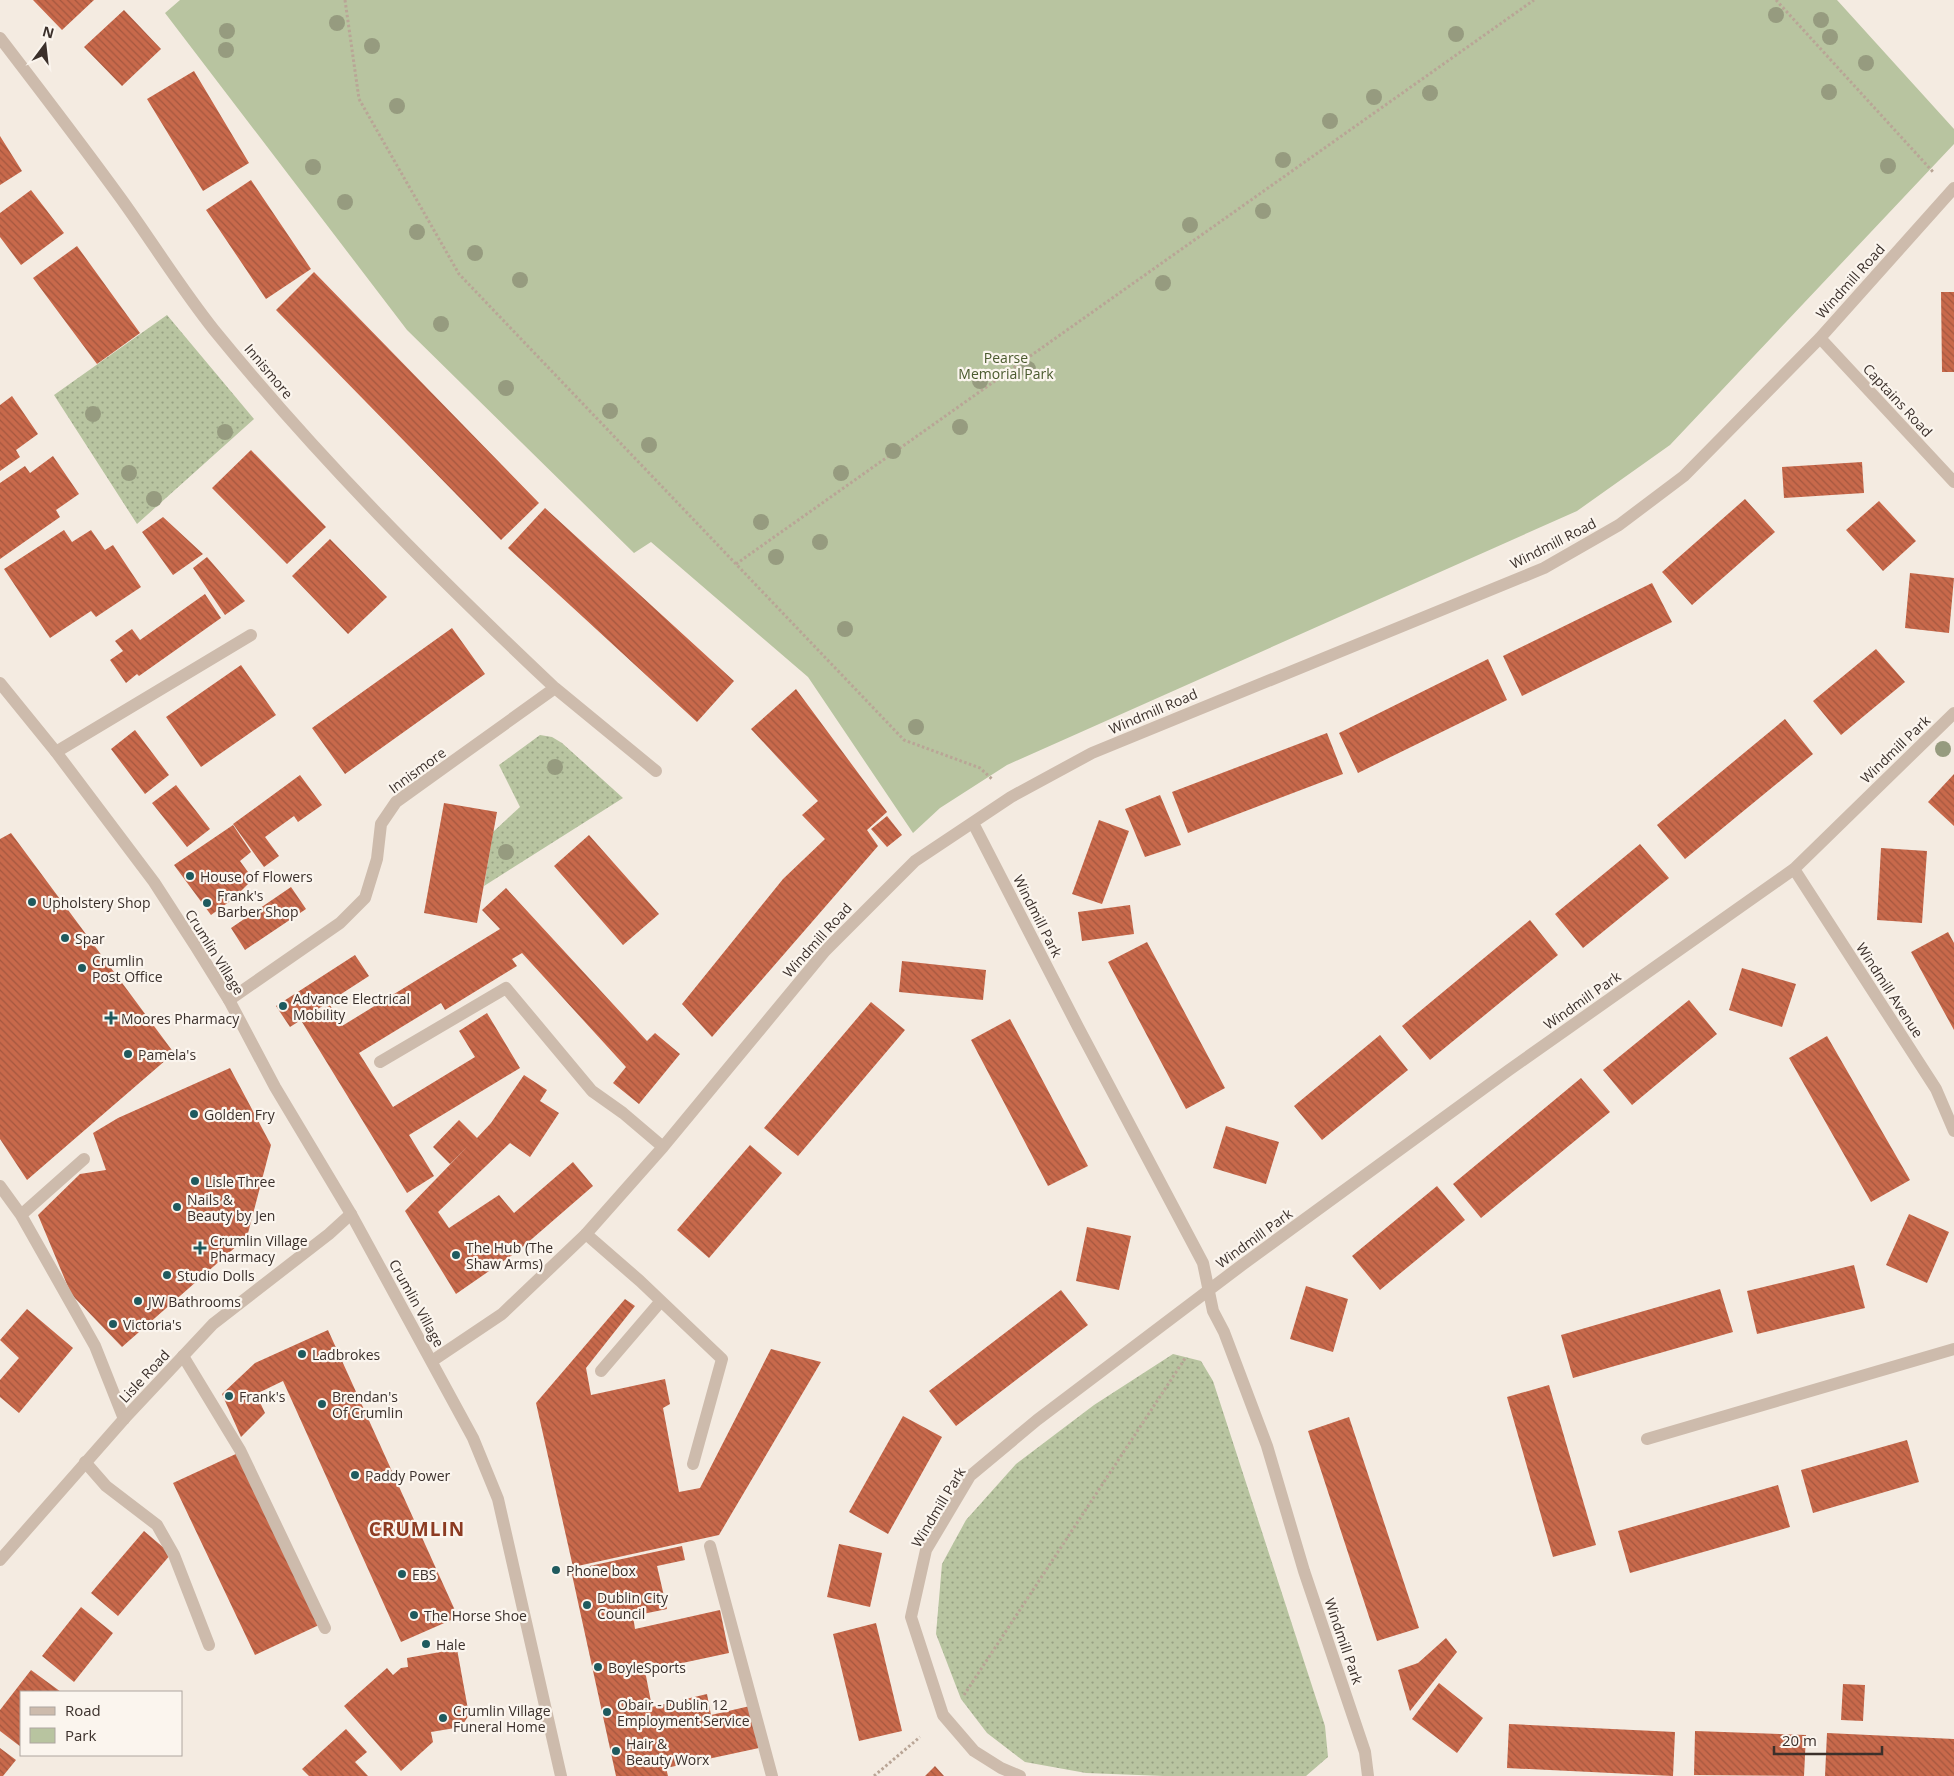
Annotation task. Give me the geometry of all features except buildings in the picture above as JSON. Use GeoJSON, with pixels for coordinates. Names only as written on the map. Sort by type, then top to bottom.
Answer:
{"type":"FeatureCollection","features":[{"type":"Feature","properties":{"kind":"street","name":"Innismore"},"geometry":{"type":"LineString","coordinates":[[0,38],[88,152],[212,328],[350,487],[444,583],[555,688],[656,771]]}},
{"type":"Feature","properties":{"kind":"street","name":"Windmill Road"},"geometry":{"type":"LineString","coordinates":[[432,1361],[502,1314],[586,1234],[663,1147],[825,951],[915,860],[1011,797],[1092,753],[1534,571],[1618,525],[1684,476],[1820,338],[1952,190]]}},
{"type":"Feature","properties":{"kind":"street","name":"Captains Road"},"geometry":{"type":"LineString","coordinates":[[1820,338],[1954,482]]}},
{"type":"Feature","properties":{"kind":"street"},"geometry":{"type":"LineString","coordinates":[[56,752],[251,635]]}},
{"type":"Feature","properties":{"kind":"street","name":"Crumlin Village"},"geometry":{"type":"LineString","coordinates":[[0,683],[56,752],[154,882],[229,1000],[275,1087],[351,1214],[473,1438],[498,1499],[561,1776]]}},
{"type":"Feature","properties":{"kind":"street","name":"Innismore"},"geometry":{"type":"LineString","coordinates":[[229,1000],[340,923],[366,898],[377,859],[381,824],[396,802],[555,688]]}},
{"type":"Feature","properties":{"kind":"street","name":"Windmill Park"},"geometry":{"type":"LineString","coordinates":[[1020,1776],[1001,1768],[974,1750],[943,1716],[910,1618],[926,1550],[970,1476],[1037,1420],[1208,1290],[1509,1070],[1794,869],[1954,713]]}},
{"type":"Feature","properties":{"kind":"street","name":"Windmill Park"},"geometry":{"type":"LineString","coordinates":[[973,823],[1203,1263],[1213,1311],[1224,1332],[1267,1446],[1304,1572],[1366,1752],[1368,1776]]}},
{"type":"Feature","properties":{"kind":"street","name":"Windmill Avenue"},"geometry":{"type":"LineString","coordinates":[[1794,869],[1936,1089],[1954,1131]]}},
{"type":"Feature","properties":{"kind":"street"},"geometry":{"type":"LineString","coordinates":[[380,1062],[506,988],[592,1091],[623,1113],[663,1147]]}},
{"type":"Feature","properties":{"kind":"street"},"geometry":{"type":"LineString","coordinates":[[21,1215],[84,1159]]}},
{"type":"Feature","properties":{"kind":"street"},"geometry":{"type":"LineString","coordinates":[[0,1186],[21,1215],[95,1346],[124,1418]]}},
{"type":"Feature","properties":{"kind":"street","name":"Lisle Road"},"geometry":{"type":"LineString","coordinates":[[0,1560],[124,1418],[213,1324],[329,1234],[351,1214]]}},
{"type":"Feature","properties":{"kind":"street"},"geometry":{"type":"LineString","coordinates":[[586,1234],[662,1301],[722,1359],[693,1464]]}},
{"type":"Feature","properties":{"kind":"street"},"geometry":{"type":"LineString","coordinates":[[601,1371],[662,1301]]}},
{"type":"Feature","properties":{"kind":"street"},"geometry":{"type":"LineString","coordinates":[[1647,1439],[1954,1349]]}},
{"type":"Feature","properties":{"kind":"street"},"geometry":{"type":"LineString","coordinates":[[183,1356],[240,1450],[325,1628]]}},
{"type":"Feature","properties":{"kind":"street"},"geometry":{"type":"LineString","coordinates":[[85,1462],[106,1486],[157,1525],[174,1555],[209,1646]]}},
{"type":"Feature","properties":{"kind":"street"},"geometry":{"type":"LineString","coordinates":[[710,1546],[772,1776]]}},
{"type":"Feature","properties":{"kind":"path"},"geometry":{"type":"LineString","coordinates":[[346,0],[359,100],[459,274],[904,740],[980,768],[1011,797]]}},
{"type":"Feature","properties":{"kind":"path"},"geometry":{"type":"LineString","coordinates":[[736,564],[1534,0]]}},
{"type":"Feature","properties":{"kind":"path"},"geometry":{"type":"LineString","coordinates":[[1776,0],[1952,190]]}},
{"type":"Feature","properties":{"kind":"path"},"geometry":{"type":"LineString","coordinates":[[961,1699],[1186,1357]]}},
{"type":"Feature","properties":{"kind":"path"},"geometry":{"type":"LineString","coordinates":[[874,1776],[920,1737]]}},
{"type":"Feature","properties":{"kind":"green space","name":"Pearse Memorial Park"},"geometry":{"type":"Polygon","coordinates":[[[180,0],[1837,0],[1954,129],[1954,144],[1670,445],[1577,511],[1007,765],[940,808],[913,833],[808,677],[651,542],[634,553],[407,330],[165,13],[180,0]]]}},
{"type":"Feature","properties":{"kind":"green space"},"geometry":{"type":"Polygon","coordinates":[[[167,315],[254,419],[137,524],[54,395],[167,315]]]}},
{"type":"Feature","properties":{"kind":"green space"},"geometry":{"type":"Polygon","coordinates":[[[540,735],[552,737],[562,743],[623,798],[484,886],[493,832],[520,807],[499,765],[540,735]]]}},
{"type":"Feature","properties":{"kind":"green space"},"geometry":{"type":"Polygon","coordinates":[[[1173,1354],[1201,1361],[1213,1381],[1325,1726],[1328,1757],[1306,1776],[1164,1776],[1086,1773],[1025,1762],[987,1733],[961,1699],[936,1634],[942,1564],[966,1520],[1016,1464],[1094,1405],[1173,1354]]]}},
{"type":"Feature","properties":{"kind":"place","name":"House of Flowers"},"geometry":{"type":"Point","coordinates":[190,876]}},
{"type":"Feature","properties":{"kind":"place","name":"Upholstery Shop"},"geometry":{"type":"Point","coordinates":[32,902]}},
{"type":"Feature","properties":{"kind":"place","name":"Frank's Barber Shop"},"geometry":{"type":"Point","coordinates":[207,903]}},
{"type":"Feature","properties":{"kind":"place","name":"Spar"},"geometry":{"type":"Point","coordinates":[65,938]}},
{"type":"Feature","properties":{"kind":"place","name":"Crumlin Post Office"},"geometry":{"type":"Point","coordinates":[82,968]}},
{"type":"Feature","properties":{"kind":"place","name":"Advance Electrical Mobility"},"geometry":{"type":"Point","coordinates":[283,1006]}},
{"type":"Feature","properties":{"kind":"place","name":"Moores Pharmacy"},"geometry":{"type":"Point","coordinates":[111,1018]}},
{"type":"Feature","properties":{"kind":"place","name":"Pamela's"},"geometry":{"type":"Point","coordinates":[128,1054]}},
{"type":"Feature","properties":{"kind":"place","name":"Golden Fry"},"geometry":{"type":"Point","coordinates":[194,1114]}},
{"type":"Feature","properties":{"kind":"place","name":"Lisle Three"},"geometry":{"type":"Point","coordinates":[195,1181]}},
{"type":"Feature","properties":{"kind":"place","name":"Nails & Beauty by Jen"},"geometry":{"type":"Point","coordinates":[177,1207]}},
{"type":"Feature","properties":{"kind":"place","name":"Crumlin Village Pharmacy"},"geometry":{"type":"Point","coordinates":[200,1248]}},
{"type":"Feature","properties":{"kind":"place","name":"The Hub (The Shaw Arms)"},"geometry":{"type":"Point","coordinates":[456,1255]}},
{"type":"Feature","properties":{"kind":"place","name":"Studio Dolls"},"geometry":{"type":"Point","coordinates":[167,1275]}},
{"type":"Feature","properties":{"kind":"place","name":"JW Bathrooms"},"geometry":{"type":"Point","coordinates":[138,1301]}},
{"type":"Feature","properties":{"kind":"place","name":"Victoria's"},"geometry":{"type":"Point","coordinates":[113,1324]}},
{"type":"Feature","properties":{"kind":"place","name":"Ladbrokes"},"geometry":{"type":"Point","coordinates":[302,1354]}},
{"type":"Feature","properties":{"kind":"place","name":"Frank's"},"geometry":{"type":"Point","coordinates":[229,1396]}},
{"type":"Feature","properties":{"kind":"place","name":"Brendan's Of Crumlin"},"geometry":{"type":"Point","coordinates":[322,1404]}},
{"type":"Feature","properties":{"kind":"place","name":"Paddy Power"},"geometry":{"type":"Point","coordinates":[355,1475]}},
{"type":"Feature","properties":{"kind":"place","name":"Phone box"},"geometry":{"type":"Point","coordinates":[556,1570]}},
{"type":"Feature","properties":{"kind":"place","name":"EBS"},"geometry":{"type":"Point","coordinates":[402,1574]}},
{"type":"Feature","properties":{"kind":"place","name":"Dublin City Council"},"geometry":{"type":"Point","coordinates":[587,1605]}},
{"type":"Feature","properties":{"kind":"place","name":"The Horse Shoe"},"geometry":{"type":"Point","coordinates":[414,1615]}},
{"type":"Feature","properties":{"kind":"place","name":"Hale"},"geometry":{"type":"Point","coordinates":[426,1644]}},
{"type":"Feature","properties":{"kind":"place","name":"BoyleSports"},"geometry":{"type":"Point","coordinates":[598,1667]}},
{"type":"Feature","properties":{"kind":"place","name":"Obair - Dublin 12 Employment Service"},"geometry":{"type":"Point","coordinates":[607,1712]}},
{"type":"Feature","properties":{"kind":"place","name":"Crumlin Village Funeral Home"},"geometry":{"type":"Point","coordinates":[443,1718]}},
{"type":"Feature","properties":{"kind":"place","name":"Hair & Beauty Worx"},"geometry":{"type":"Point","coordinates":[616,1751]}},
{"type":"Feature","properties":{"kind":"district","name":"CRUMLIN"},"geometry":{"type":"Point","coordinates":[417,1529]}}]}
